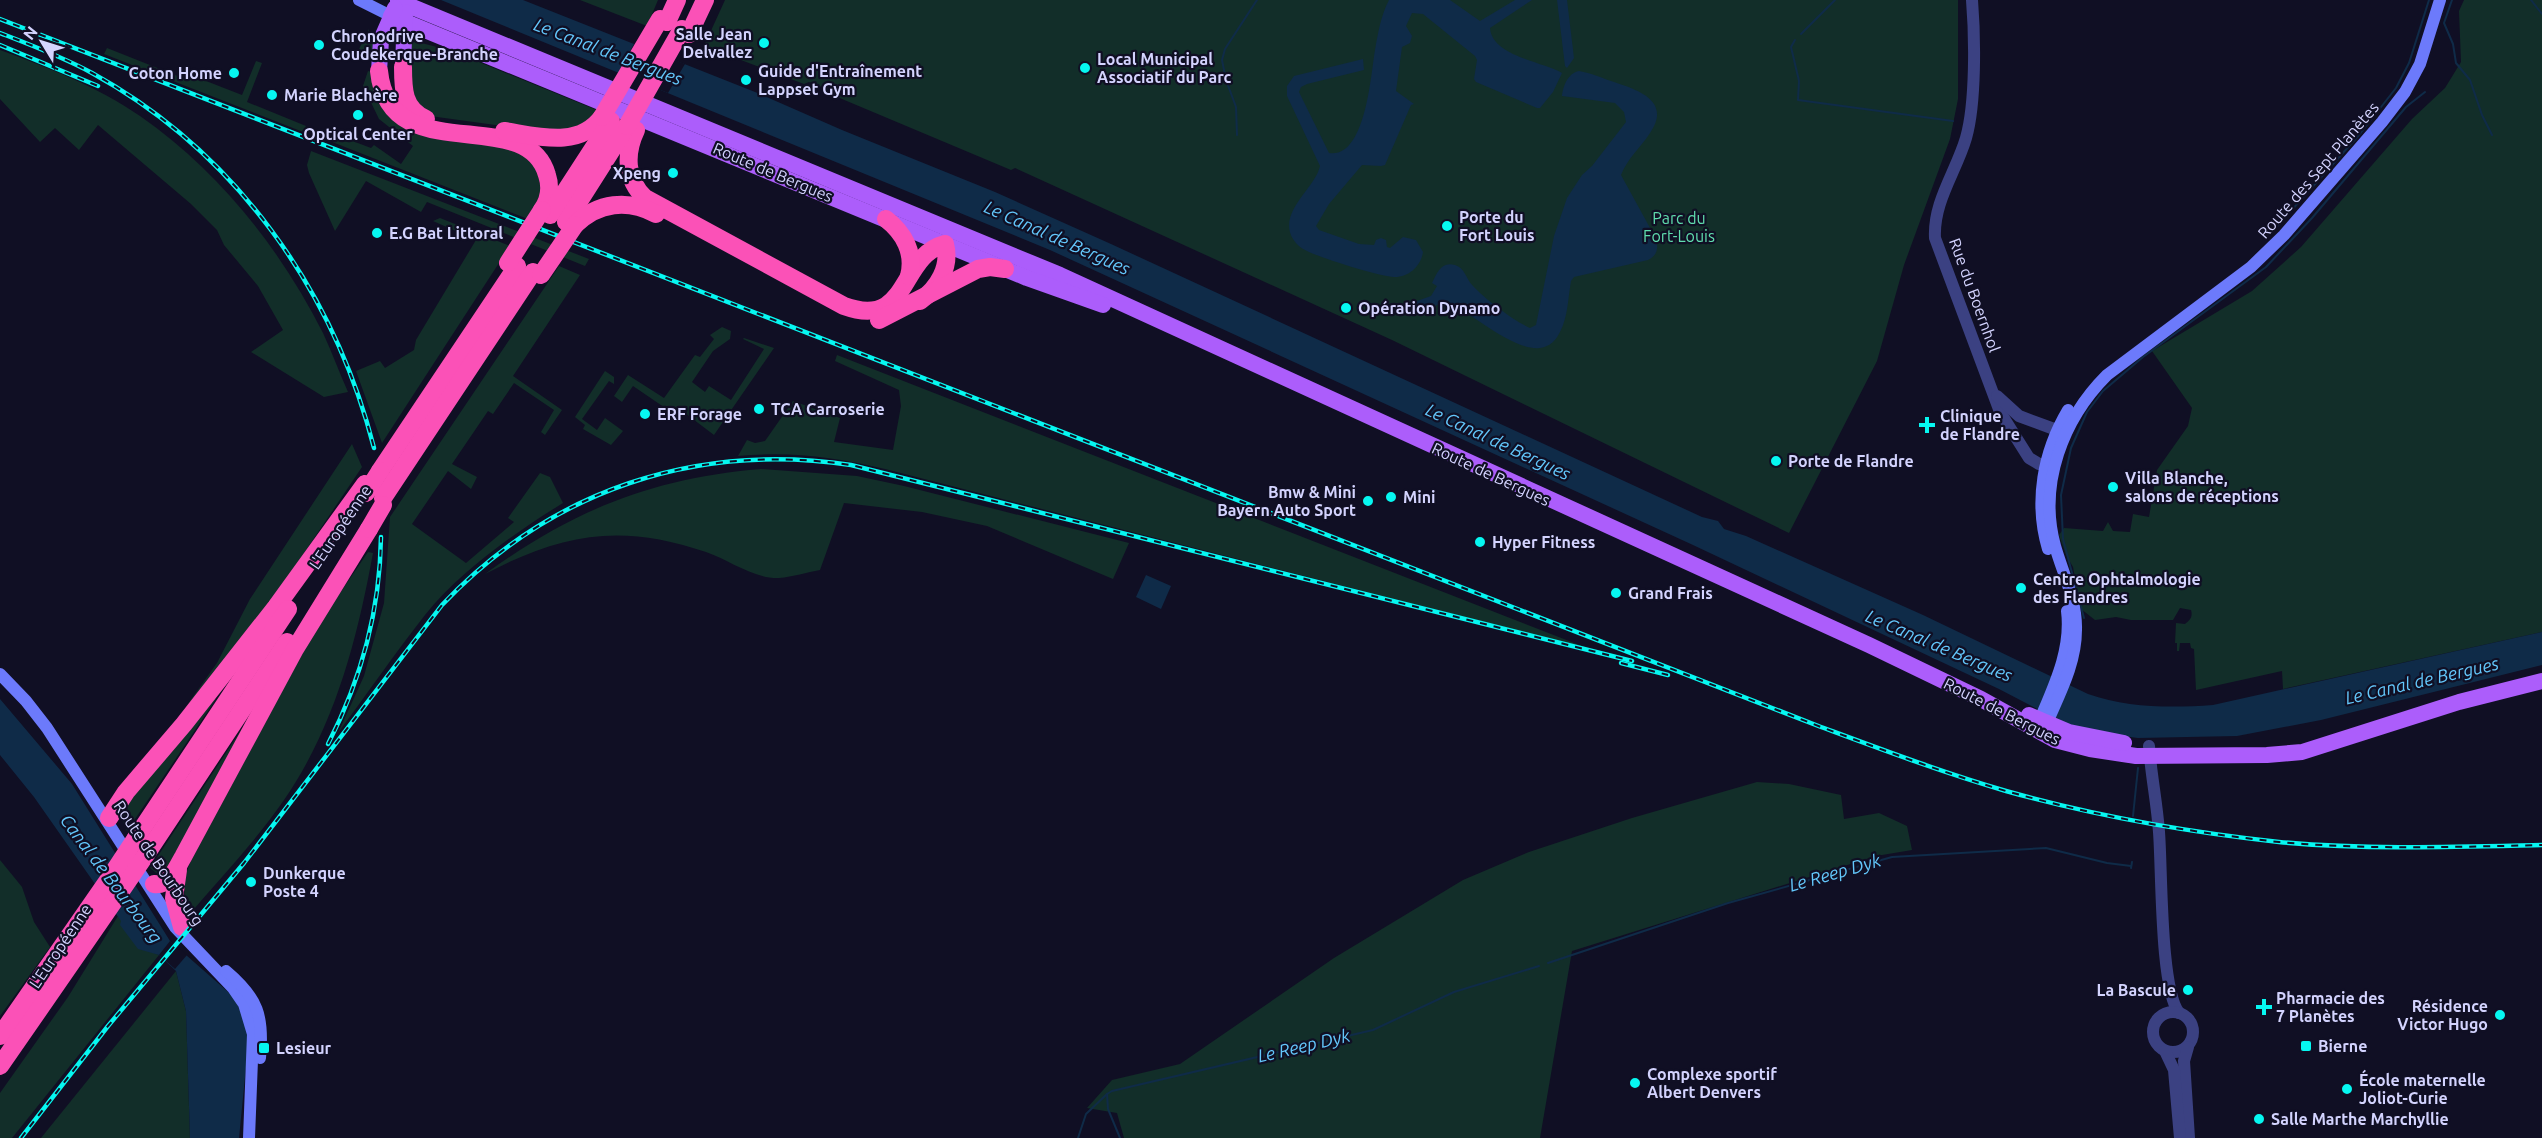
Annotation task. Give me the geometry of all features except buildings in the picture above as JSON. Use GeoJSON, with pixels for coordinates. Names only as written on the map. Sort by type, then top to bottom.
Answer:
{"type":"FeatureCollection","features":[{"type":"Feature","properties":{"kind":"highway"},"geometry":{"type":"LineString","coordinates":[[675,0],[675,26]]}},
{"type":"Feature","properties":{"kind":"highway","name":"L'Européenne"},"geometry":{"type":"LineString","coordinates":[[0,1066],[96,929],[141,845],[374,495],[380,468],[425,418],[461,365],[619,123],[675,26],[696,0]]}},
{"type":"Feature","properties":{"kind":"highway"},"geometry":{"type":"LineString","coordinates":[[403,67],[405,99],[414,111],[427,119],[557,139],[585,134],[594,128],[619,123],[675,26],[705,0]]}},
{"type":"Feature","properties":{"kind":"highway"},"geometry":{"type":"LineString","coordinates":[[379,71],[380,84],[386,98],[400,115],[413,123],[432,130],[515,143],[534,153],[544,167],[549,181],[547,199],[558,218]]}},
{"type":"Feature","properties":{"kind":"highway"},"geometry":{"type":"LineString","coordinates":[[619,123],[629,148],[629,172],[636,188],[653,204],[852,309],[863,312],[880,309],[896,298],[927,253],[945,244],[947,256],[942,276],[934,290],[920,301]]}},
{"type":"Feature","properties":{"kind":"highway"},"geometry":{"type":"LineString","coordinates":[[461,365],[558,218],[609,206],[626,205],[643,208],[825,305],[858,319],[872,321],[883,319],[978,269],[990,267],[1005,269]]}},
{"type":"Feature","properties":{"kind":"highway"},"geometry":{"type":"LineString","coordinates":[[886,219],[898,230],[909,250],[911,266],[907,284]]}},
{"type":"Feature","properties":{"kind":"highway"},"geometry":{"type":"LineString","coordinates":[[106,817],[264,623],[374,495],[425,418]]}},
{"type":"Feature","properties":{"kind":"highway"},"geometry":{"type":"LineString","coordinates":[[148,881],[162,884],[167,881],[183,857],[298,642],[369,525],[374,495]]}},
{"type":"Feature","properties":{"kind":"highway","name":"L'Européenne"},"geometry":{"type":"LineString","coordinates":[[0,1036],[86,913],[141,845],[369,525]]}},
{"type":"Feature","properties":{"kind":"highway"},"geometry":{"type":"LineString","coordinates":[[182,927],[173,892],[183,857]]}},
{"type":"Feature","properties":{"kind":"main road","name":"Route de Bergues"},"geometry":{"type":"LineString","coordinates":[[359,0],[397,10],[917,214],[1060,275],[1965,692],[2043,722],[2076,746],[2282,755],[2310,750],[2459,702],[2542,681]]}},
{"type":"Feature","properties":{"kind":"main road","name":"Route des Sept Planètes"},"geometry":{"type":"LineString","coordinates":[[2043,722],[2067,661],[2068,623],[2066,602],[2043,528],[2042,496],[2071,406],[2094,378],[2172,324],[2264,255],[2401,98],[2417,72],[2440,0]]}},
{"type":"Feature","properties":{"kind":"main road","name":"Route de Bergues"},"geometry":{"type":"LineString","coordinates":[[397,10],[1005,269],[1191,336]]}},
{"type":"Feature","properties":{"kind":"main road"},"geometry":{"type":"LineString","coordinates":[[397,10],[403,67]]}},
{"type":"Feature","properties":{"kind":"main road"},"geometry":{"type":"LineString","coordinates":[[379,71],[381,44],[397,10]]}},
{"type":"Feature","properties":{"kind":"main road"},"geometry":{"type":"LineString","coordinates":[[917,214],[936,230],[945,244],[969,245],[1060,275]]}},
{"type":"Feature","properties":{"kind":"main road","name":"Route de Bourbourg"},"geometry":{"type":"LineString","coordinates":[[0,674],[36,714],[148,881],[181,935],[233,988],[246,1008],[253,1040],[250,1138]]}},
{"type":"Feature","properties":{"kind":"main road","name":"Route de Bourbourg"},"geometry":{"type":"LineString","coordinates":[[72,767],[106,817]]}},
{"type":"Feature","properties":{"kind":"main road","name":"Route de Bourbourg"},"geometry":{"type":"LineString","coordinates":[[148,881],[198,946],[246,989],[258,1011],[261,1040],[250,1138]]}},
{"type":"Feature","properties":{"kind":"street","name":"Rue du Boernhol"},"geometry":{"type":"LineString","coordinates":[[1972,0],[1971,117],[1962,151],[1937,212],[1935,234],[1941,258],[2000,412],[2026,454],[2034,461],[2050,466]]}},
{"type":"Feature","properties":{"kind":"street","name":"Rue du Boernhol"},"geometry":{"type":"LineString","coordinates":[[1993,390],[2015,414],[2061,432]]}},
{"type":"Feature","properties":{"kind":"street"},"geometry":{"type":"LineString","coordinates":[[2152,751],[2171,998],[2179,1013]]}},
{"type":"Feature","properties":{"kind":"street"},"geometry":{"type":"LineString","coordinates":[[2166,949],[2165,1002],[2160,1017],[2155,1023],[2153,1034],[2156,1044],[2165,1051],[2174,1070],[2180,1138]]}},
{"type":"Feature","properties":{"kind":"street"},"geometry":{"type":"LineString","coordinates":[[2160,1017],[2170,1012],[2179,1013],[2187,1018],[2193,1027],[2193,1036],[2187,1047],[2184,1064],[2189,1138]]}},
{"type":"Feature","properties":{"kind":"street"},"geometry":{"type":"LineString","coordinates":[[2165,1051],[2177,1052],[2187,1047]]}},
{"type":"Feature","properties":{"kind":"green space"},"geometry":{"type":"Polygon","coordinates":[[[580,0],[658,0],[647,26],[580,0]]]}},
{"type":"Feature","properties":{"kind":"green space","name":"Parc du Fort-Louis"},"geometry":{"type":"Polygon","coordinates":[[[725,0],[1958,0],[1958,99],[1950,139],[1904,265],[1877,361],[1789,533],[1392,340],[1015,168],[1011,170],[823,91],[822,87],[809,82],[804,84],[704,46],[725,0]]]}},
{"type":"Feature","properties":{"kind":"green space"},"geometry":{"type":"Polygon","coordinates":[[[2464,0],[2542,0],[2542,632],[2283,689],[2282,671],[2196,690],[2194,649],[2191,648],[2190,643],[2180,643],[2179,651],[2177,651],[2177,643],[2175,643],[2176,623],[2187,623],[2190,620],[2191,610],[2180,608],[2173,620],[2131,620],[2116,617],[2095,620],[2081,609],[2073,567],[2059,535],[2064,528],[2103,531],[2108,522],[2113,531],[2130,532],[2133,514],[2149,517],[2157,470],[2188,426],[2192,408],[2152,351],[2252,291],[2301,247],[2412,119],[2445,88],[2461,62],[2459,11],[2464,0]]]}},
{"type":"Feature","properties":{"kind":"green space"},"geometry":{"type":"Polygon","coordinates":[[[369,29],[369,36],[374,41],[373,52],[369,55],[355,57],[369,29]]]}},
{"type":"Feature","properties":{"kind":"green space"},"geometry":{"type":"Polygon","coordinates":[[[414,41],[452,51],[599,111],[591,124],[553,133],[430,116],[416,106],[410,81],[407,63],[410,47],[414,41]]]}},
{"type":"Feature","properties":{"kind":"green space"},"geometry":{"type":"Polygon","coordinates":[[[107,48],[180,77],[183,72],[242,95],[256,61],[262,63],[247,102],[306,126],[303,132],[104,54],[107,48]]]}},
{"type":"Feature","properties":{"kind":"green space"},"geometry":{"type":"Polygon","coordinates":[[[0,50],[90,87],[124,106],[168,137],[221,186],[267,241],[306,301],[323,333],[348,392],[324,397],[251,352],[283,330],[258,286],[224,245],[217,230],[191,204],[98,125],[79,150],[55,128],[40,142],[0,99],[0,50]]]}},
{"type":"Feature","properties":{"kind":"green space"},"geometry":{"type":"Polygon","coordinates":[[[368,71],[371,72],[391,115],[514,147],[533,162],[543,189],[528,219],[317,136],[321,129],[371,148],[374,145],[401,164],[413,146],[379,119],[363,86],[368,71]]]}},
{"type":"Feature","properties":{"kind":"green space"},"geometry":{"type":"Polygon","coordinates":[[[311,151],[589,259],[585,266],[427,202],[421,212],[366,181],[335,231],[309,173],[307,165],[311,151]]]}},
{"type":"Feature","properties":{"kind":"green space"},"geometry":{"type":"Polygon","coordinates":[[[440,218],[510,246],[382,443],[356,371],[380,361],[385,368],[414,350],[416,340],[476,240],[433,221],[440,218]]]}},
{"type":"Feature","properties":{"kind":"green space"},"geometry":{"type":"Polygon","coordinates":[[[559,266],[580,275],[513,376],[562,410],[545,435],[541,432],[554,410],[514,383],[493,414],[488,411],[452,464],[477,477],[471,489],[448,471],[412,524],[466,563],[514,522],[508,518],[540,473],[550,477],[563,503],[490,553],[439,599],[338,733],[364,676],[384,603],[390,517],[559,266]]]}},
{"type":"Feature","properties":{"kind":"green space"},"geometry":{"type":"Polygon","coordinates":[[[722,327],[731,331],[730,339],[713,351],[692,382],[705,392],[709,386],[731,400],[764,349],[744,338],[774,348],[714,435],[681,410],[677,416],[633,386],[622,402],[614,396],[628,375],[664,398],[695,355],[700,357],[714,339],[710,335],[722,327]]]}},
{"type":"Feature","properties":{"kind":"green space"},"geometry":{"type":"Polygon","coordinates":[[[837,355],[1587,648],[885,469],[812,456],[776,454],[738,456],[747,440],[755,443],[765,441],[793,401],[840,418],[834,442],[893,450],[901,406],[899,390],[835,361],[837,355]]]}},
{"type":"Feature","properties":{"kind":"green space"},"geometry":{"type":"Polygon","coordinates":[[[605,371],[614,377],[614,384],[609,381],[582,419],[597,430],[605,418],[623,431],[611,445],[583,429],[585,425],[575,417],[605,371]]]}},
{"type":"Feature","properties":{"kind":"green space"},"geometry":{"type":"Polygon","coordinates":[[[352,444],[362,467],[269,605],[185,708],[217,663],[250,599],[352,444]]]}},
{"type":"Feature","properties":{"kind":"green space"},"geometry":{"type":"Polygon","coordinates":[[[761,469],[857,476],[1129,543],[1113,579],[987,526],[922,512],[844,503],[820,570],[789,577],[760,575],[715,555],[675,543],[647,537],[619,535],[567,541],[540,549],[485,574],[550,532],[616,501],[649,489],[685,480],[761,469]]]}},
{"type":"Feature","properties":{"kind":"green space"},"geometry":{"type":"Polygon","coordinates":[[[368,552],[373,553],[360,618],[342,681],[317,742],[302,772],[273,815],[188,916],[184,888],[191,861],[316,628],[368,552]]]}},
{"type":"Feature","properties":{"kind":"green space"},"geometry":{"type":"Polygon","coordinates":[[[274,680],[163,878],[150,868],[274,680]]]}},
{"type":"Feature","properties":{"kind":"green space"},"geometry":{"type":"Polygon","coordinates":[[[211,697],[216,699],[127,831],[119,813],[211,697]]]}},
{"type":"Feature","properties":{"kind":"green space"},"geometry":{"type":"Polygon","coordinates":[[[1757,782],[1789,784],[1841,795],[1844,819],[1879,813],[1907,826],[1912,850],[1876,856],[1572,951],[1540,1138],[1124,1138],[1117,1113],[1087,1108],[1112,1080],[1180,1064],[1334,958],[1463,880],[1529,852],[1632,818],[1757,782]]]}},
{"type":"Feature","properties":{"kind":"green space"},"geometry":{"type":"Polygon","coordinates":[[[0,860],[22,887],[34,922],[50,947],[0,1016],[0,860]]]}},
{"type":"Feature","properties":{"kind":"green space"},"geometry":{"type":"Polygon","coordinates":[[[118,916],[144,949],[159,955],[12,1138],[0,1138],[0,1093],[68,997],[118,916]]]}},
{"type":"Feature","properties":{"kind":"green space"},"geometry":{"type":"Polygon","coordinates":[[[176,971],[186,1011],[190,1138],[41,1138],[176,971]]]}},
{"type":"Feature","properties":{"kind":"water","name":"Le Canal de Bergues"},"geometry":{"type":"Polygon","coordinates":[[[441,0],[523,0],[755,92],[995,192],[1702,517],[1718,521],[1724,529],[1746,536],[1923,615],[2088,694],[2103,699],[2150,706],[2213,705],[2542,632],[2542,665],[2321,720],[2237,736],[2138,738],[2093,732],[2064,723],[1999,689],[1693,545],[1050,250],[441,0]]]}},
{"type":"Feature","properties":{"kind":"water"},"geometry":{"type":"Polygon","coordinates":[[[1389,0],[1450,0],[1480,21],[1515,0],[1532,0],[1490,28],[1493,38],[1509,52],[1562,73],[1553,92],[1540,108],[1537,108],[1476,82],[1474,79],[1477,60],[1475,56],[1423,14],[1412,13],[1406,26],[1412,36],[1410,43],[1402,47],[1396,91],[1414,104],[1411,105],[1385,165],[1362,165],[1329,204],[1316,226],[1319,230],[1359,244],[1374,245],[1376,240],[1381,238],[1386,240],[1387,247],[1390,248],[1403,237],[1416,240],[1423,252],[1420,262],[1409,273],[1395,277],[1351,267],[1307,251],[1294,241],[1289,229],[1293,210],[1317,175],[1320,166],[1287,96],[1287,86],[1294,76],[1363,59],[1364,70],[1307,84],[1301,87],[1299,92],[1329,153],[1341,151],[1351,143],[1359,129],[1364,112],[1379,31],[1389,0]]]}},
{"type":"Feature","properties":{"kind":"water"},"geometry":{"type":"Polygon","coordinates":[[[1557,0],[1567,0],[1574,58],[1567,68],[1565,66],[1557,0]]]}},
{"type":"Feature","properties":{"kind":"water"},"geometry":{"type":"Polygon","coordinates":[[[1579,71],[1642,93],[1655,105],[1656,122],[1621,175],[1655,237],[1656,253],[1648,260],[1574,277],[1571,281],[1566,314],[1560,332],[1550,344],[1537,348],[1506,338],[1447,303],[1441,303],[1423,312],[1414,302],[1431,296],[1437,286],[1432,283],[1438,272],[1443,266],[1450,264],[1461,269],[1478,291],[1508,315],[1530,328],[1536,325],[1554,236],[1567,198],[1582,175],[1592,166],[1626,122],[1624,112],[1615,103],[1562,96],[1567,80],[1579,71]]]}},
{"type":"Feature","properties":{"kind":"water"},"geometry":{"type":"Polygon","coordinates":[[[1146,575],[1171,586],[1161,609],[1136,597],[1146,575]]]}},
{"type":"Feature","properties":{"kind":"water","name":"Canal de Bourbourg"},"geometry":{"type":"Polygon","coordinates":[[[0,699],[72,784],[170,941],[235,998],[247,1025],[247,1057],[239,1138],[190,1138],[186,1011],[176,971],[159,955],[138,949],[34,797],[0,755],[0,699]]]}},
{"type":"Feature","properties":{"kind":"pier"},"geometry":{"type":"Polygon","coordinates":[[[634,44],[685,64],[668,93],[618,73],[634,44]]]}},
{"type":"Feature","properties":{"kind":"pier"},"geometry":{"type":"Polygon","coordinates":[[[170,941],[187,955],[175,969],[159,955],[170,941]]]}},
{"type":"Feature","properties":{"kind":"waterway"},"geometry":{"type":"LineString","coordinates":[[1237,135],[1236,107],[1226,80],[1222,60],[1225,49],[1257,0]]}},
{"type":"Feature","properties":{"kind":"waterway"},"geometry":{"type":"LineString","coordinates":[[1801,34],[1835,0]]}},
{"type":"Feature","properties":{"kind":"waterway"},"geometry":{"type":"LineString","coordinates":[[2274,230],[2359,135],[2396,88],[2409,63],[2429,0]]}},
{"type":"Feature","properties":{"kind":"waterway"},"geometry":{"type":"LineString","coordinates":[[2452,0],[2444,23],[2453,44],[2456,63],[2470,80],[2482,115],[2492,135]]}},
{"type":"Feature","properties":{"kind":"waterway"},"geometry":{"type":"LineString","coordinates":[[2531,0],[2542,14]]}},
{"type":"Feature","properties":{"kind":"waterway"},"geometry":{"type":"LineString","coordinates":[[1795,40],[1791,47],[1799,81],[1798,100],[1953,121]]}},
{"type":"Feature","properties":{"kind":"waterway"},"geometry":{"type":"LineString","coordinates":[[2084,618],[2063,539],[2061,495],[2071,448],[2087,412],[2103,391],[2143,357],[2266,267],[2312,218],[2406,107],[2425,92]]}},
{"type":"Feature","properties":{"kind":"waterway"},"geometry":{"type":"LineString","coordinates":[[2133,816],[2138,768]]}},
{"type":"Feature","properties":{"kind":"waterway","name":"Le Reep Dyk"},"geometry":{"type":"LineString","coordinates":[[1548,963],[1728,903],[1892,857],[2046,848],[2107,863],[2131,866]]}},
{"type":"Feature","properties":{"kind":"waterway","name":"Le Reep Dyk"},"geometry":{"type":"LineString","coordinates":[[2131,868],[2132,862]]}},
{"type":"Feature","properties":{"kind":"waterway","name":"Le Reep Dyk"},"geometry":{"type":"LineString","coordinates":[[1120,1138],[1108,1109],[1107,1094],[1112,1091],[1373,1030],[1454,992],[1539,966]]}},
{"type":"Feature","properties":{"kind":"waterway","name":"Le Reep Dyk"},"geometry":{"type":"LineString","coordinates":[[1078,1138],[1086,1114],[1107,1094]]}},
{"type":"Feature","properties":{"kind":"railway"},"geometry":{"type":"LineString","coordinates":[[0,19],[1821,727],[1960,777],[2040,800],[2107,815],[2176,828],[2279,842],[2377,847],[2542,845]]}},
{"type":"Feature","properties":{"kind":"railway"},"geometry":{"type":"LineString","coordinates":[[0,33],[81,67],[144,105],[191,143],[234,185],[272,231],[305,281],[333,334],[356,390],[374,448]]}},
{"type":"Feature","properties":{"kind":"railway"},"geometry":{"type":"LineString","coordinates":[[0,45],[98,86]]}},
{"type":"Feature","properties":{"kind":"railway"},"geometry":{"type":"LineString","coordinates":[[21,1138],[108,1026],[244,863],[442,605],[484,565],[530,531],[578,504],[629,483],[682,469],[737,461],[793,460],[851,465],[1632,661]]}},
{"type":"Feature","properties":{"kind":"railway"},"geometry":{"type":"LineString","coordinates":[[328,744],[350,695],[366,644],[377,591],[381,537]]}},
{"type":"Feature","properties":{"kind":"railway"},"geometry":{"type":"LineString","coordinates":[[1621,663],[1668,675]]}},
{"type":"Feature","properties":{"kind":"place","name":"Salle Jean Delvallez"},"geometry":{"type":"Point","coordinates":[764,43]}},
{"type":"Feature","properties":{"kind":"place","name":"Chronodrive Coudekerque-Branche"},"geometry":{"type":"Point","coordinates":[319,45]}},
{"type":"Feature","properties":{"kind":"place","name":"Local Municipal Associatif du Parc"},"geometry":{"type":"Point","coordinates":[1085,68]}},
{"type":"Feature","properties":{"kind":"place","name":"Coton Home"},"geometry":{"type":"Point","coordinates":[234,73]}},
{"type":"Feature","properties":{"kind":"place","name":"Guide d'Entraînement Lappset Gym"},"geometry":{"type":"Point","coordinates":[746,80]}},
{"type":"Feature","properties":{"kind":"place","name":"Marie Blachère"},"geometry":{"type":"Point","coordinates":[272,95]}},
{"type":"Feature","properties":{"kind":"place","name":"Optical Center"},"geometry":{"type":"Point","coordinates":[358,115]}},
{"type":"Feature","properties":{"kind":"place","name":"Xpeng"},"geometry":{"type":"Point","coordinates":[673,173]}},
{"type":"Feature","properties":{"kind":"place","name":"Porte du Fort Louis"},"geometry":{"type":"Point","coordinates":[1447,226]}},
{"type":"Feature","properties":{"kind":"place","name":"E.G Bat Littoral"},"geometry":{"type":"Point","coordinates":[377,233]}},
{"type":"Feature","properties":{"kind":"place","name":"Opération Dynamo"},"geometry":{"type":"Point","coordinates":[1346,308]}},
{"type":"Feature","properties":{"kind":"place","name":"TCA Carroserie"},"geometry":{"type":"Point","coordinates":[759,409]}},
{"type":"Feature","properties":{"kind":"place","name":"ERF Forage"},"geometry":{"type":"Point","coordinates":[645,414]}},
{"type":"Feature","properties":{"kind":"place","name":"Clinique de Flandre"},"geometry":{"type":"Point","coordinates":[1927,425]}},
{"type":"Feature","properties":{"kind":"place","name":"Porte de Flandre"},"geometry":{"type":"Point","coordinates":[1776,461]}},
{"type":"Feature","properties":{"kind":"place","name":"Villa Blanche, salons de réceptions"},"geometry":{"type":"Point","coordinates":[2113,487]}},
{"type":"Feature","properties":{"kind":"place","name":"Mini"},"geometry":{"type":"Point","coordinates":[1391,497]}},
{"type":"Feature","properties":{"kind":"place","name":"Bmw & Mini Bayern Auto Sport"},"geometry":{"type":"Point","coordinates":[1368,501]}},
{"type":"Feature","properties":{"kind":"place","name":"Hyper Fitness"},"geometry":{"type":"Point","coordinates":[1480,542]}},
{"type":"Feature","properties":{"kind":"place","name":"Centre Ophtalmologie des Flandres"},"geometry":{"type":"Point","coordinates":[2021,588]}},
{"type":"Feature","properties":{"kind":"place","name":"Grand Frais"},"geometry":{"type":"Point","coordinates":[1616,593]}},
{"type":"Feature","properties":{"kind":"place","name":"Dunkerque Poste 4"},"geometry":{"type":"Point","coordinates":[251,882]}},
{"type":"Feature","properties":{"kind":"place","name":"La Bascule"},"geometry":{"type":"Point","coordinates":[2188,990]}},
{"type":"Feature","properties":{"kind":"place","name":"Pharmacie des 7 Planètes"},"geometry":{"type":"Point","coordinates":[2264,1007]}},
{"type":"Feature","properties":{"kind":"place","name":"Résidence Victor Hugo"},"geometry":{"type":"Point","coordinates":[2500,1015]}},
{"type":"Feature","properties":{"kind":"place","name":"Bierne"},"geometry":{"type":"Point","coordinates":[2306,1046]}},
{"type":"Feature","properties":{"kind":"place","name":"Lesieur"},"geometry":{"type":"Point","coordinates":[264,1048]}},
{"type":"Feature","properties":{"kind":"place","name":"Complexe sportif Albert Denvers"},"geometry":{"type":"Point","coordinates":[1635,1083]}},
{"type":"Feature","properties":{"kind":"place","name":"École maternelle Joliot-Curie"},"geometry":{"type":"Point","coordinates":[2347,1089]}},
{"type":"Feature","properties":{"kind":"place","name":"Salle Marthe Marchyllie"},"geometry":{"type":"Point","coordinates":[2259,1119]}}]}
